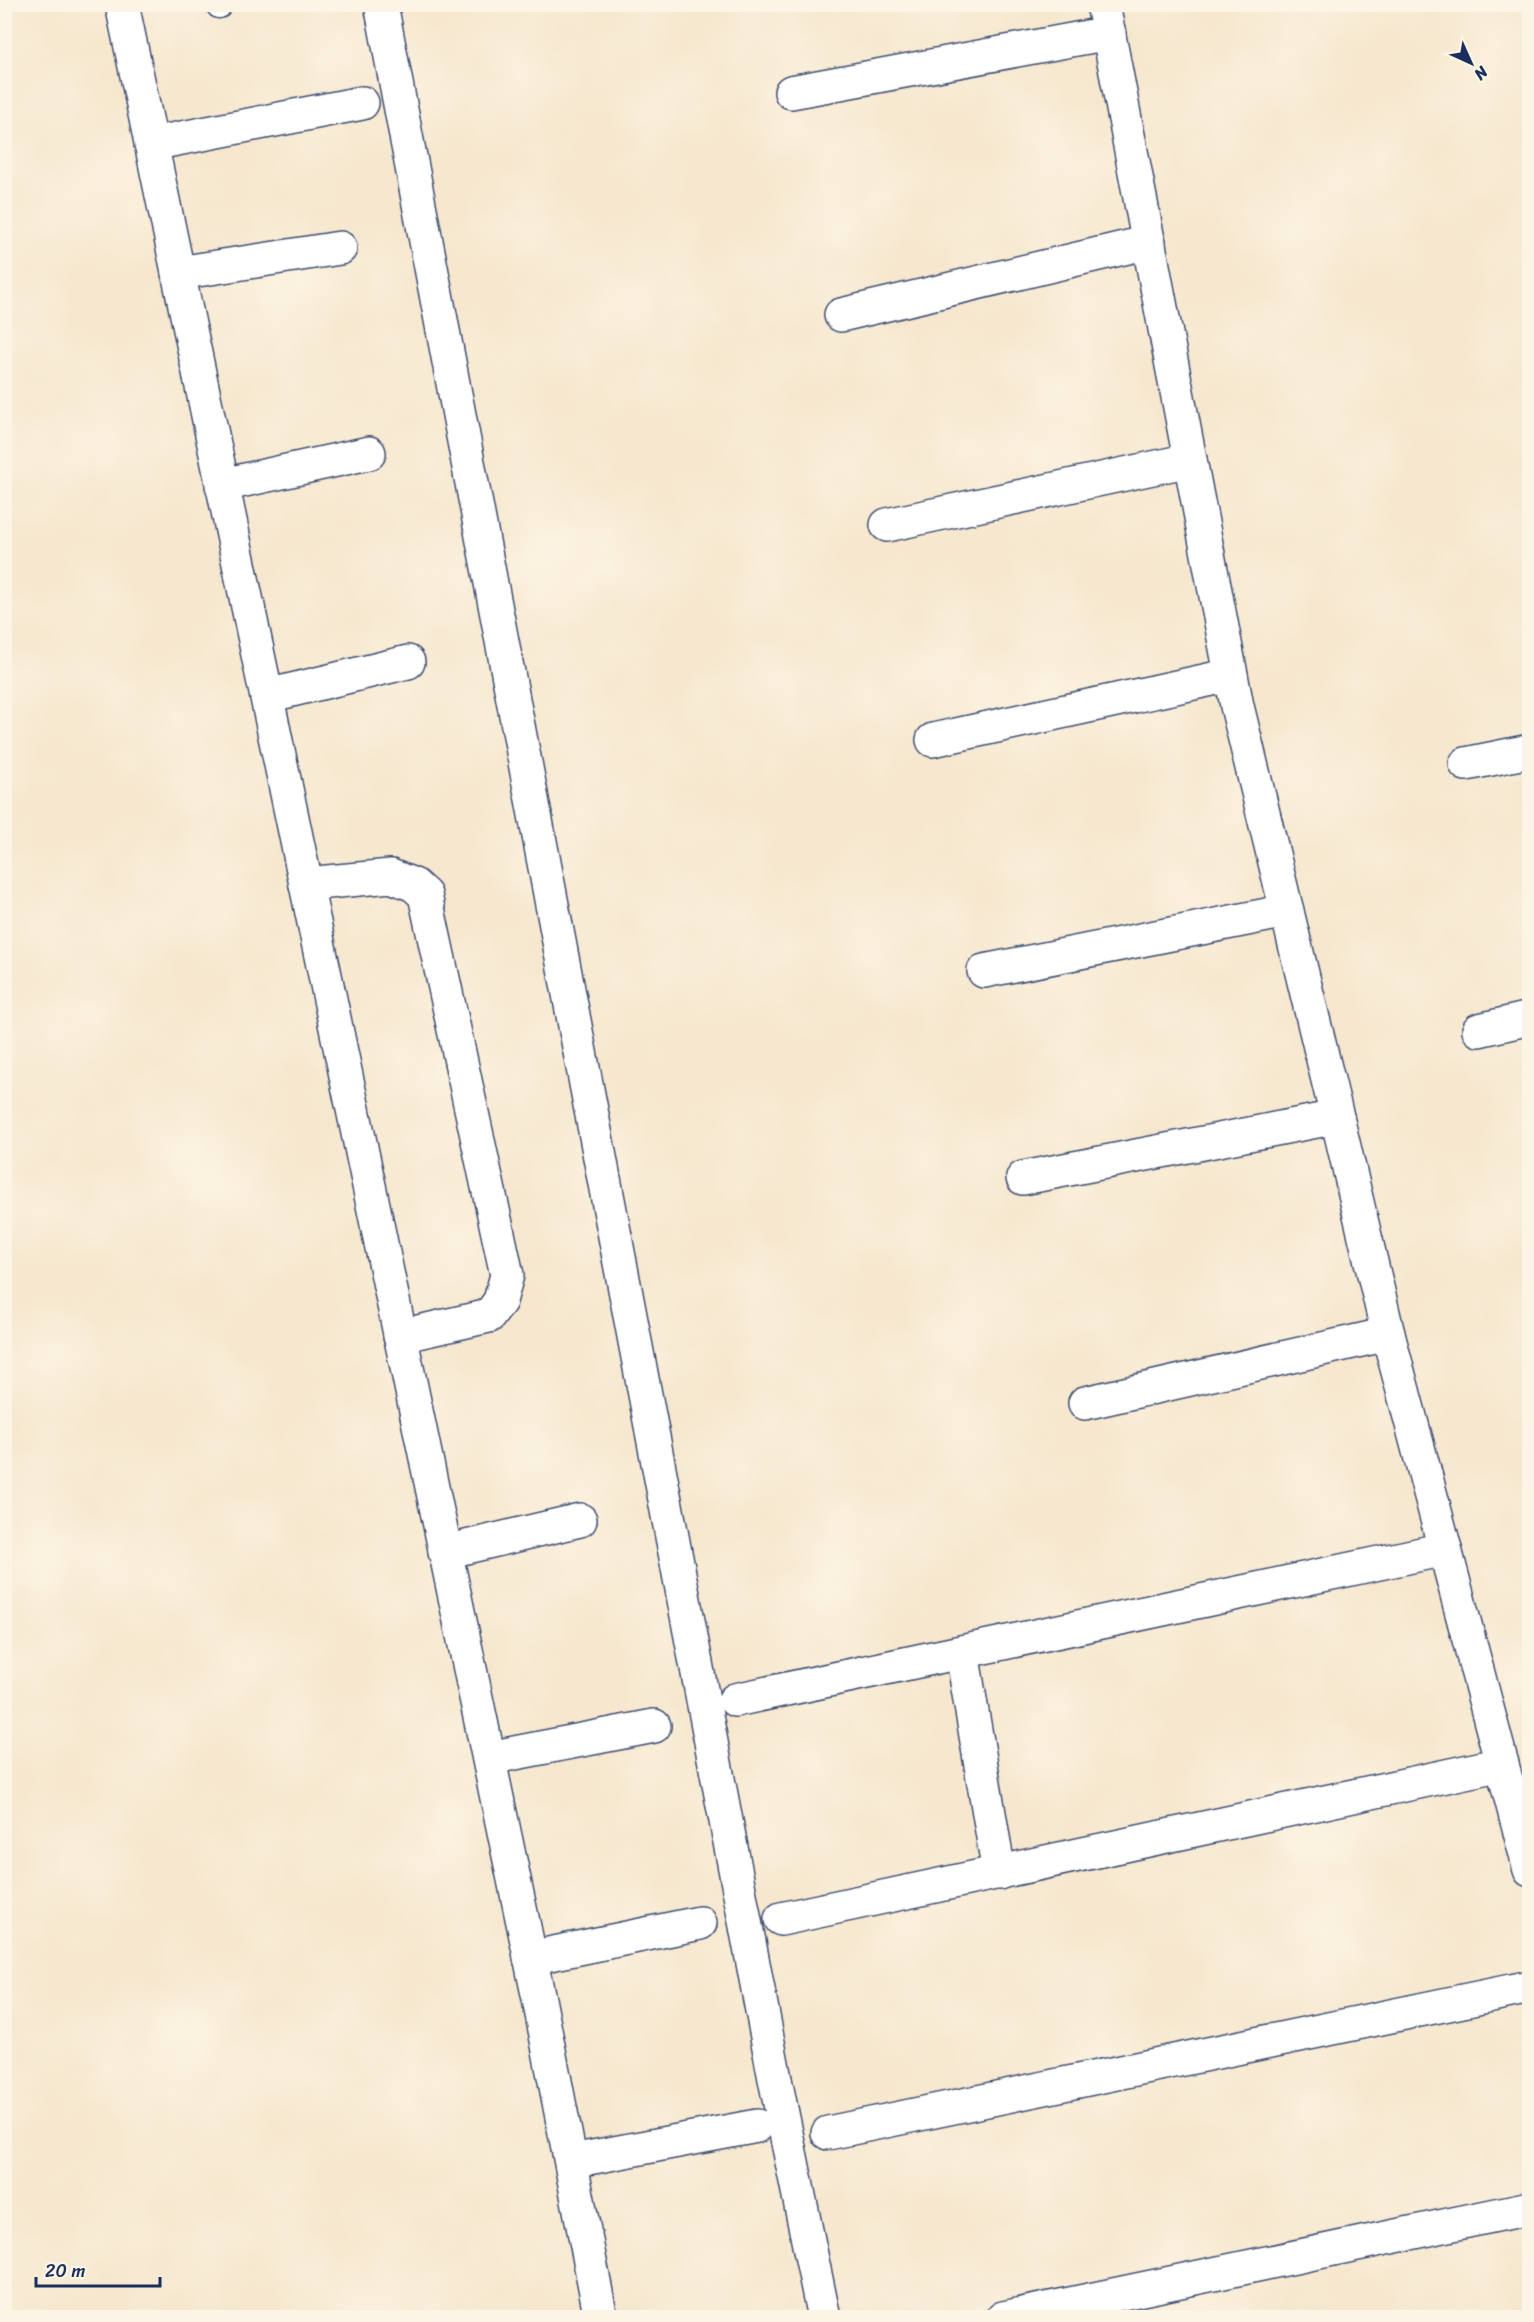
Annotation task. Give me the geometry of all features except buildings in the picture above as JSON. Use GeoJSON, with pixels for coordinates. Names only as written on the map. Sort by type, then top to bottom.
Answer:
{"type":"FeatureCollection","features":[{"type":"Feature","properties":{"kind":"street"},"geometry":{"type":"LineString","coordinates":[[122,4],[489,1758],[602,2318]]}},
{"type":"Feature","properties":{"kind":"street"},"geometry":{"type":"LineString","coordinates":[[381,4],[772,2067],[824,2318]]}},
{"type":"Feature","properties":{"kind":"street"},"geometry":{"type":"LineString","coordinates":[[791,92],[1106,19],[1237,706],[1338,1117],[1388,1334],[1530,1870]]}},
{"type":"Feature","properties":{"kind":"street"},"geometry":{"type":"LineString","coordinates":[[151,144],[362,103]]}},
{"type":"Feature","properties":{"kind":"street"},"geometry":{"type":"LineString","coordinates":[[841,315],[1149,242]]}},
{"type":"Feature","properties":{"kind":"street"},"geometry":{"type":"LineString","coordinates":[[178,273],[340,248]]}},
{"type":"Feature","properties":{"kind":"street"},"geometry":{"type":"LineString","coordinates":[[222,485],[369,453]]}},
{"type":"Feature","properties":{"kind":"street"},"geometry":{"type":"LineString","coordinates":[[887,525],[1190,460]]}},
{"type":"Feature","properties":{"kind":"street"},"geometry":{"type":"LineString","coordinates":[[267,696],[408,662]]}},
{"type":"Feature","properties":{"kind":"street"},"geometry":{"type":"LineString","coordinates":[[933,740],[1231,675]]}},
{"type":"Feature","properties":{"kind":"street"},"geometry":{"type":"LineString","coordinates":[[1466,764],[1530,751]]}},
{"type":"Feature","properties":{"kind":"street"},"geometry":{"type":"LineString","coordinates":[[306,884],[391,876],[414,885],[425,895],[507,1275],[500,1301],[489,1316],[400,1336]]}},
{"type":"Feature","properties":{"kind":"street"},"geometry":{"type":"LineString","coordinates":[[984,971],[1287,911]]}},
{"type":"Feature","properties":{"kind":"street"},"geometry":{"type":"LineString","coordinates":[[1479,1030],[1530,1018]]}},
{"type":"Feature","properties":{"kind":"street"},"geometry":{"type":"LineString","coordinates":[[1023,1178],[1338,1117]]}},
{"type":"Feature","properties":{"kind":"street"},"geometry":{"type":"LineString","coordinates":[[1085,1403],[1388,1334]]}},
{"type":"Feature","properties":{"kind":"street"},"geometry":{"type":"LineString","coordinates":[[445,1552],[580,1520]]}},
{"type":"Feature","properties":{"kind":"street"},"geometry":{"type":"LineString","coordinates":[[735,1700],[1445,1549]]}},
{"type":"Feature","properties":{"kind":"street"},"geometry":{"type":"LineString","coordinates":[[962,1652],[999,1872]]}},
{"type":"Feature","properties":{"kind":"street"},"geometry":{"type":"LineString","coordinates":[[489,1758],[654,1726]]}},
{"type":"Feature","properties":{"kind":"street"},"geometry":{"type":"LineString","coordinates":[[781,1919],[1502,1764]]}},
{"type":"Feature","properties":{"kind":"street"},"geometry":{"type":"LineString","coordinates":[[530,1958],[699,1923]]}},
{"type":"Feature","properties":{"kind":"street"},"geometry":{"type":"LineString","coordinates":[[828,2133],[1530,1987]]}},
{"type":"Feature","properties":{"kind":"street"},"geometry":{"type":"LineString","coordinates":[[572,2161],[757,2126]]}},
{"type":"Feature","properties":{"kind":"street"},"geometry":{"type":"LineString","coordinates":[[1003,2318],[1530,2208]]}}]}
